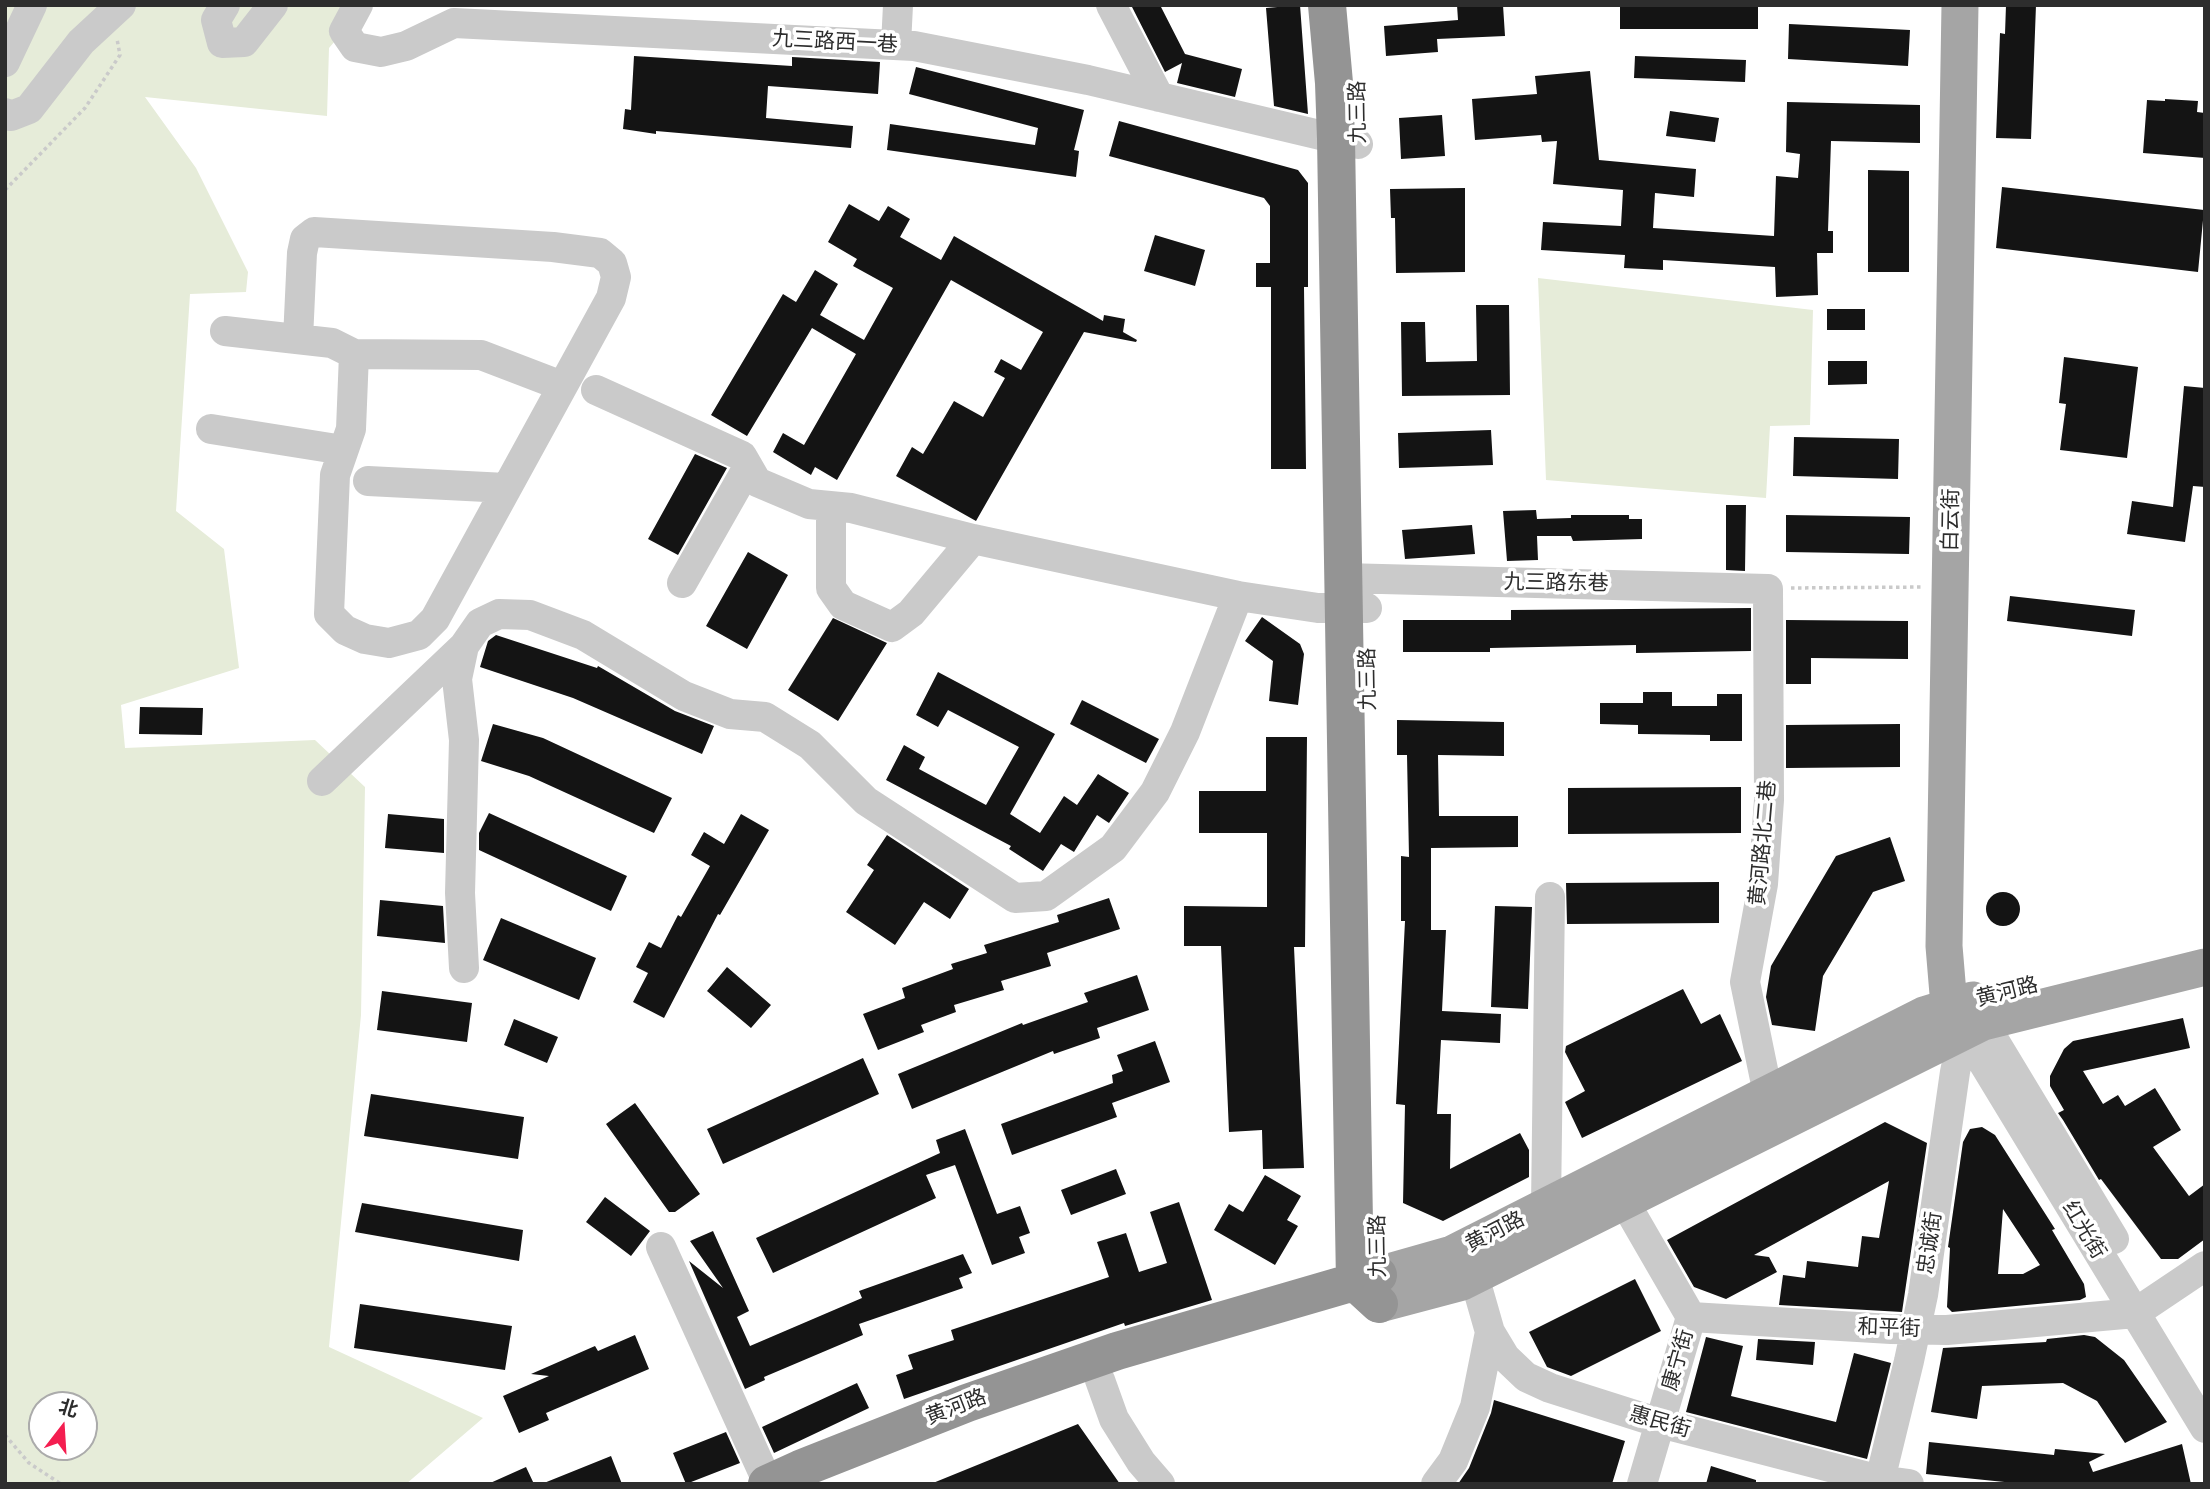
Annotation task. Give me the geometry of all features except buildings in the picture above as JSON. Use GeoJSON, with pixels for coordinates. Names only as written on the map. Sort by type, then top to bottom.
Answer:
{"type":"FeatureCollection","features":[{"type":"Feature","properties":{"kind":"highway","name":"九三路"},"geometry":{"type":"LineString","coordinates":[[1327,5],[1334,83],[1347,141]]}},
{"type":"Feature","properties":{"kind":"highway","name":"九三路"},"geometry":{"type":"LineString","coordinates":[[1352,5],[1356,52],[1347,141],[1371,1287]]}},
{"type":"Feature","properties":{"kind":"highway","name":"黄河路"},"geometry":{"type":"LineString","coordinates":[[829,1484],[970,1426],[1371,1287]]}},
{"type":"Feature","properties":{"kind":"highway","name":"黄河路"},"geometry":{"type":"LineString","coordinates":[[768,1484],[979,1398],[1127,1348],[1371,1287]]}},
{"type":"Feature","properties":{"kind":"main road","name":"白云街"},"geometry":{"type":"LineString","coordinates":[[1960,5],[1944,946],[1967,1015]]}},
{"type":"Feature","properties":{"kind":"main road","name":"白云街"},"geometry":{"type":"LineString","coordinates":[[1967,1015],[1965,947],[1982,5]]}},
{"type":"Feature","properties":{"kind":"main road","name":"黄河路"},"geometry":{"type":"LineString","coordinates":[[1371,1287],[1462,1282],[1624,1201],[1967,1015],[2205,943]]}},
{"type":"Feature","properties":{"kind":"main road","name":"黄河路"},"geometry":{"type":"LineString","coordinates":[[1371,1287],[1452,1254],[1924,1015],[1967,1015],[2205,967]]}},
{"type":"Feature","properties":{"kind":"street"},"geometry":{"type":"LineString","coordinates":[[5,62],[32,5]]}},
{"type":"Feature","properties":{"kind":"street"},"geometry":{"type":"LineString","coordinates":[[225,5],[216,20],[222,43],[244,42],[273,5]]}},
{"type":"Feature","properties":{"kind":"street","name":"九三路西一巷"},"geometry":{"type":"LineString","coordinates":[[358,5],[344,31],[355,47],[381,52],[406,46],[454,23],[896,45],[941,51],[1160,97],[1347,141]]}},
{"type":"Feature","properties":{"kind":"street"},"geometry":{"type":"LineString","coordinates":[[896,45],[898,5]]}},
{"type":"Feature","properties":{"kind":"street"},"geometry":{"type":"LineString","coordinates":[[1111,5],[1160,97]]}},
{"type":"Feature","properties":{"kind":"street"},"geometry":{"type":"LineString","coordinates":[[5,113],[11,116],[29,109],[81,42],[117,9]]}},
{"type":"Feature","properties":{"kind":"street"},"geometry":{"type":"LineString","coordinates":[[298,339],[302,253],[305,239],[314,232],[552,247],[600,253],[611,263],[616,277],[611,298],[435,619],[419,635],[389,643],[365,639],[345,630],[329,614],[335,475],[351,429],[354,354]]}},
{"type":"Feature","properties":{"kind":"street"},"geometry":{"type":"LineString","coordinates":[[225,331],[332,342],[354,354],[481,355],[562,386]]}},
{"type":"Feature","properties":{"kind":"street","name":"九三路东巷"},"geometry":{"type":"LineString","coordinates":[[596,390],[742,456],[757,482],[810,504],[851,508],[973,539],[1238,596],[1318,608],[1355,593],[1768,589]]}},
{"type":"Feature","properties":{"kind":"street"},"geometry":{"type":"LineString","coordinates":[[211,429],[343,450]]}},
{"type":"Feature","properties":{"kind":"street"},"geometry":{"type":"LineString","coordinates":[[681,583],[748,467]]}},
{"type":"Feature","properties":{"kind":"street"},"geometry":{"type":"LineString","coordinates":[[369,481],[506,488]]}},
{"type":"Feature","properties":{"kind":"street"},"geometry":{"type":"LineString","coordinates":[[831,506],[831,587],[843,605],[892,627],[911,613],[973,539]]}},
{"type":"Feature","properties":{"kind":"street","name":"黄河路北二巷"},"geometry":{"type":"LineString","coordinates":[[1768,589],[1769,800],[1763,884],[1745,982],[1768,1094]]}},
{"type":"Feature","properties":{"kind":"street"},"geometry":{"type":"LineString","coordinates":[[322,780],[464,646],[480,623],[499,614],[530,615],[583,635],[684,696],[730,714],[765,718],[810,745],[866,801],[1015,898],[1045,896],[1113,848],[1156,792],[1185,732],[1238,596]]}},
{"type":"Feature","properties":{"kind":"street"},"geometry":{"type":"LineString","coordinates":[[419,635],[441,668]]}},
{"type":"Feature","properties":{"kind":"street"},"geometry":{"type":"LineString","coordinates":[[464,646],[457,679],[464,740],[460,893],[464,968]]}},
{"type":"Feature","properties":{"kind":"street"},"geometry":{"type":"LineString","coordinates":[[1546,1206],[1550,897]]}},
{"type":"Feature","properties":{"kind":"street","name":"红光街"},"geometry":{"type":"LineString","coordinates":[[1967,1015],[2144,1308],[2205,1428]]}},
{"type":"Feature","properties":{"kind":"street","name":"忠诚街"},"geometry":{"type":"LineString","coordinates":[[1880,1482],[1916,1330],[1955,1072],[1967,1015]]}},
{"type":"Feature","properties":{"kind":"street"},"geometry":{"type":"LineString","coordinates":[[1624,1201],[1691,1317]]}},
{"type":"Feature","properties":{"kind":"street"},"geometry":{"type":"LineString","coordinates":[[661,1247],[768,1484]]}},
{"type":"Feature","properties":{"kind":"street","name":"和平街"},"geometry":{"type":"LineString","coordinates":[[1691,1317],[1947,1331],[2144,1308],[2205,1266]]}},
{"type":"Feature","properties":{"kind":"street","name":"惠民街"},"geometry":{"type":"LineString","coordinates":[[1474,1276],[1490,1332],[1505,1357],[1526,1377],[1550,1388],[1660,1423],[1880,1482],[1909,1484]]}},
{"type":"Feature","properties":{"kind":"street","name":"红光街"},"geometry":{"type":"LineString","coordinates":[[2144,1308],[2205,1389]]}},
{"type":"Feature","properties":{"kind":"street","name":"康宁街"},"geometry":{"type":"LineString","coordinates":[[1642,1484],[1691,1317]]}},
{"type":"Feature","properties":{"kind":"street"},"geometry":{"type":"LineString","coordinates":[[1436,1484],[1453,1461],[1475,1407],[1490,1332]]}},
{"type":"Feature","properties":{"kind":"street"},"geometry":{"type":"LineString","coordinates":[[1100,1380],[1114,1419],[1141,1462],[1160,1484]]}},
{"type":"Feature","properties":{"kind":"path"},"geometry":{"type":"LineString","coordinates":[[5,190],[85,108],[120,55],[117,9]]}},
{"type":"Feature","properties":{"kind":"path"},"geometry":{"type":"LineString","coordinates":[[1768,589],[1950,587]]}},
{"type":"Feature","properties":{"kind":"path"},"geometry":{"type":"LineString","coordinates":[[5,1435],[29,1463],[61,1484]]}},
{"type":"Feature","properties":{"kind":"green space"},"geometry":{"type":"Polygon","coordinates":[[[5,5],[366,5],[329,48],[327,116],[145,97],[196,168],[248,272],[246,292],[190,294],[176,511],[224,549],[239,668],[121,705],[125,748],[315,740],[365,787],[361,1015],[329,1347],[483,1418],[406,1484],[5,1484],[5,5]]]}},
{"type":"Feature","properties":{"kind":"green space"},"geometry":{"type":"Polygon","coordinates":[[[1538,278],[1813,310],[1810,425],[1770,426],[1766,498],[1546,480],[1538,278]]]}}]}
